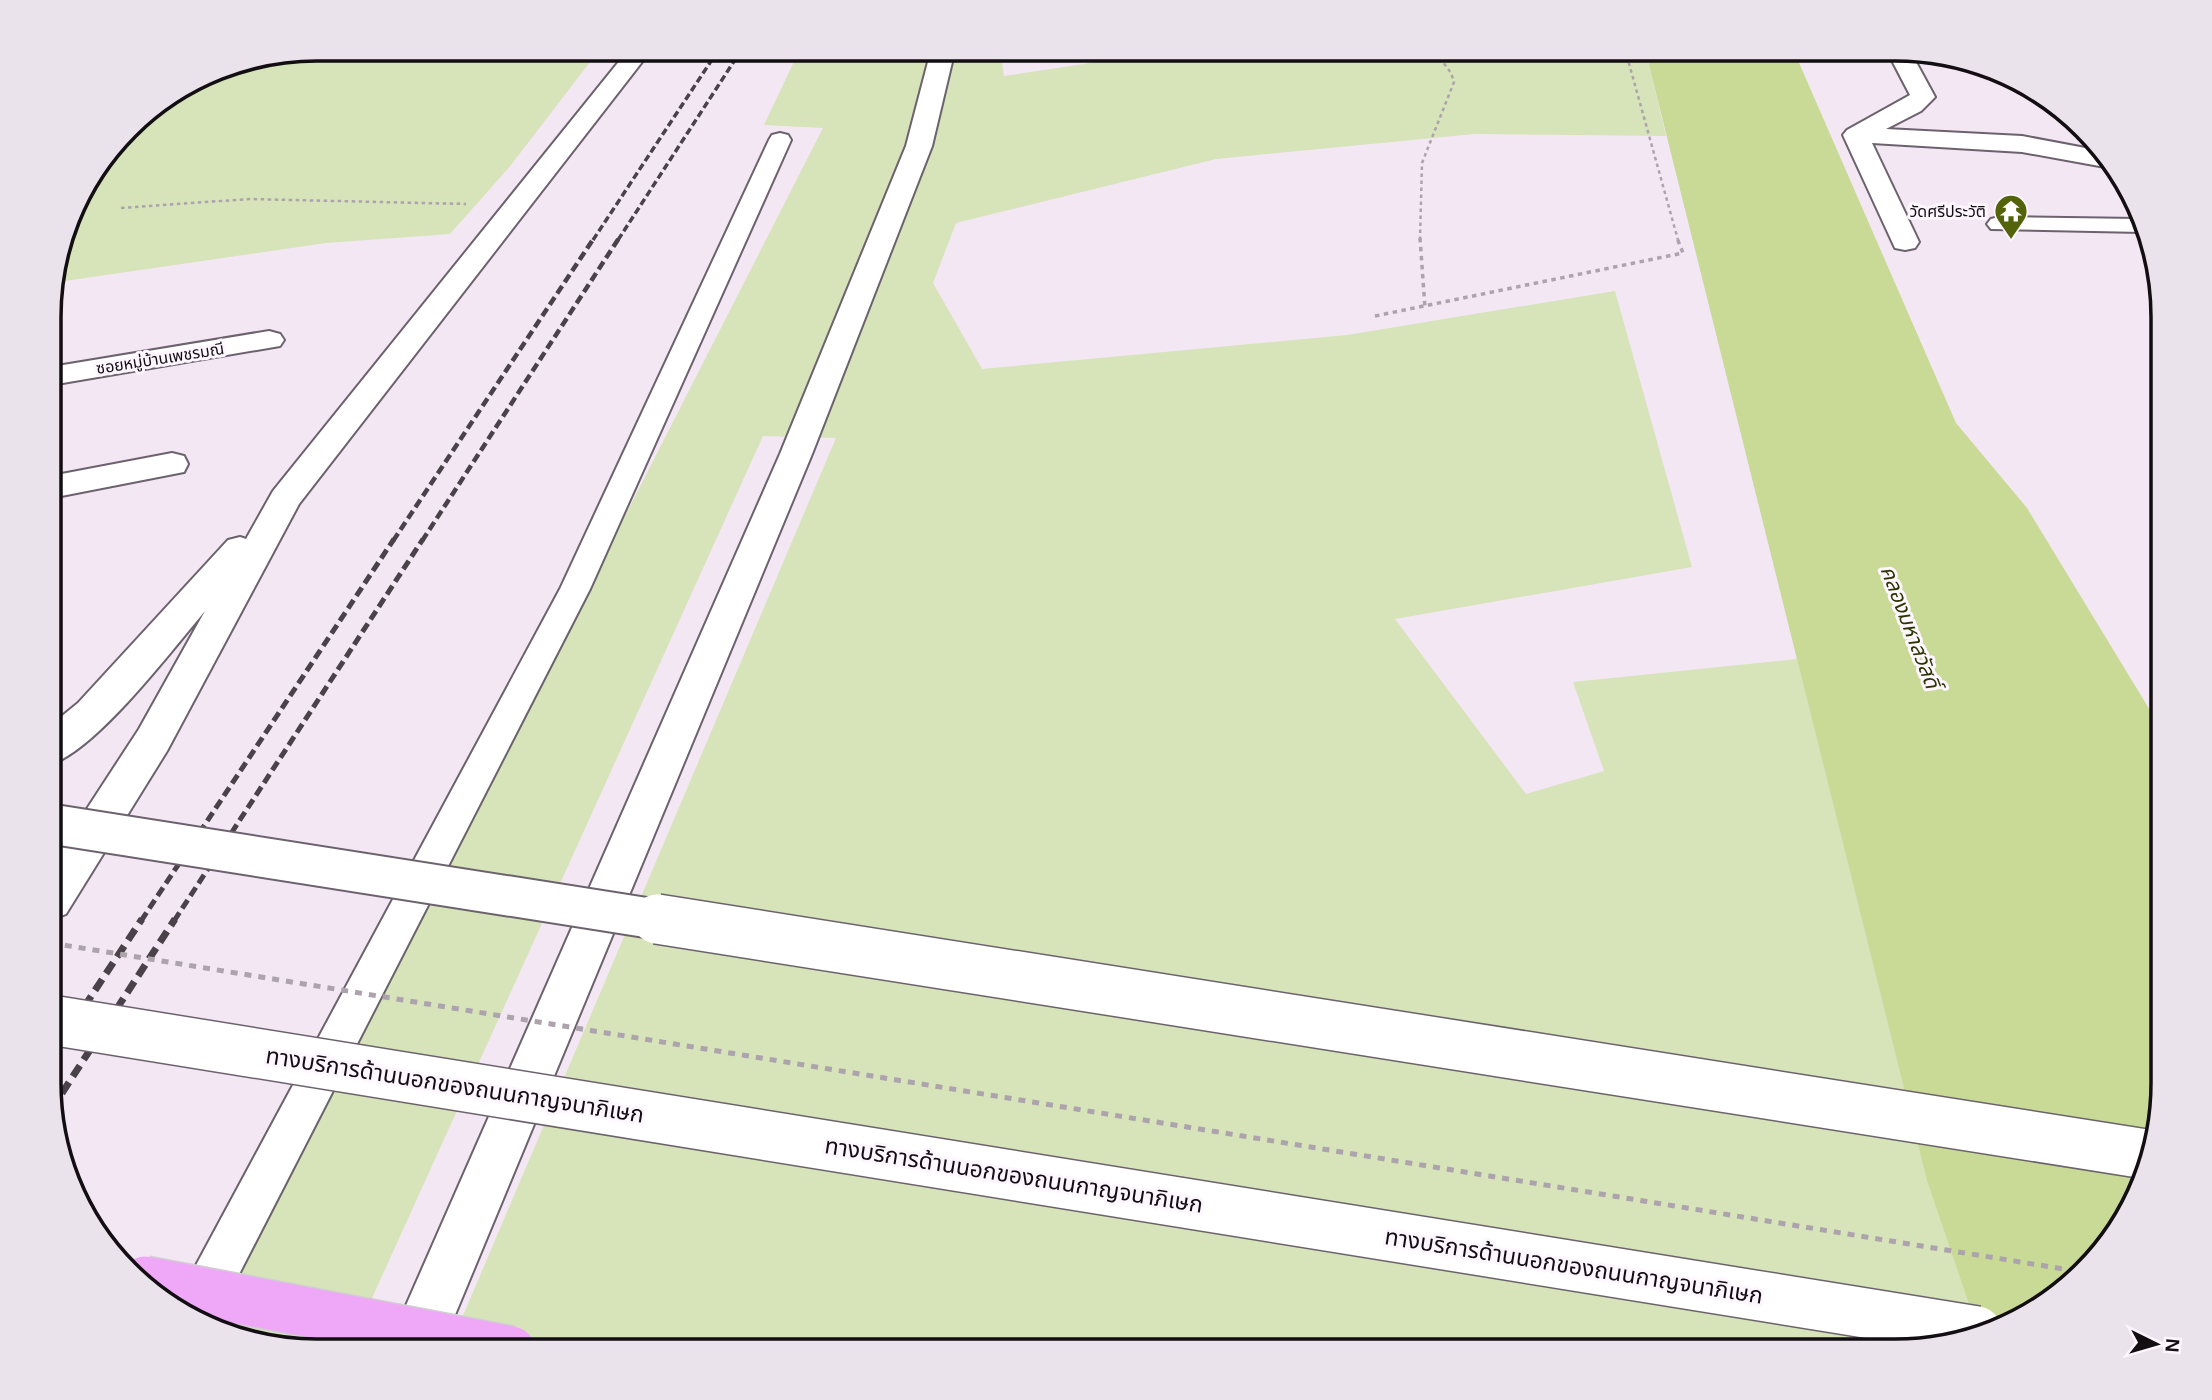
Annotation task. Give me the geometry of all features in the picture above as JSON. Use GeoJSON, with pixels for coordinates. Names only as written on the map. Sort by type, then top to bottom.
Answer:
{"type":"FeatureCollection","features":[{"type":"Feature","properties":{"kind":"highway"},"geometry":{"type":"LineString","coordinates":[[158,1283],[448,1339]]}},
{"type":"Feature","properties":{"kind":"main road"},"geometry":{"type":"LineString","coordinates":[[61,740],[92,715],[285,499],[632,61]]}},
{"type":"Feature","properties":{"kind":"main road"},"geometry":{"type":"LineString","coordinates":[[418,1339],[796,454],[919,146],[940,61]]}},
{"type":"Feature","properties":{"kind":"main road"},"geometry":{"type":"LineString","coordinates":[[1856,135],[1912,106],[1923,97],[1904,62]]}},
{"type":"Feature","properties":{"kind":"main road"},"geometry":{"type":"LineString","coordinates":[[1856,135],[2022,144],[2095,157]]}},
{"type":"Feature","properties":{"kind":"main road"},"geometry":{"type":"LineString","coordinates":[[1856,135],[1905,242]]}},
{"type":"Feature","properties":{"kind":"main road","name":"ซอยหมู่บ้านเพชรมณี"},"geometry":{"type":"LineString","coordinates":[[61,374],[269,340]]}},
{"type":"Feature","properties":{"kind":"main road"},"geometry":{"type":"LineString","coordinates":[[61,485],[172,464]]}},
{"type":"Feature","properties":{"kind":"main road"},"geometry":{"type":"LineString","coordinates":[[61,885],[153,740],[285,499]]}},
{"type":"Feature","properties":{"kind":"main road"},"geometry":{"type":"LineString","coordinates":[[61,826],[2141,1153]]}},
{"type":"Feature","properties":{"kind":"main road","name":"ทางบริการด้านนอกของถนนกาญจนาภิเษก"},"geometry":{"type":"LineString","coordinates":[[61,1022],[1965,1329]]}},
{"type":"Feature","properties":{"kind":"lane"},"geometry":{"type":"LineString","coordinates":[[197,1309],[575,589],[780,140]]}},
{"type":"Feature","properties":{"kind":"lane"},"geometry":{"type":"LineString","coordinates":[[1999,224],[2134,226]]}},
{"type":"Feature","properties":{"kind":"path"},"geometry":{"type":"LineString","coordinates":[[1425,308],[1419,223],[1422,163],[1454,82],[1453,73],[1441,61]]}},
{"type":"Feature","properties":{"kind":"path"},"geometry":{"type":"LineString","coordinates":[[1376,316],[1683,253],[1672,225],[1628,61]]}},
{"type":"Feature","properties":{"kind":"path"},"geometry":{"type":"LineString","coordinates":[[121,208],[250,200],[413,201],[517,206]]}},
{"type":"Feature","properties":{"kind":"path"},"geometry":{"type":"LineString","coordinates":[[61,945],[2070,1270]]}},
{"type":"Feature","properties":{"kind":"shaded area"},"geometry":{"type":"Polygon","coordinates":[[[317,61],[591,61],[511,165],[450,234],[326,243],[63,281],[81,219],[95,189],[114,161],[136,136],[161,114],[189,95],[219,81],[267,66],[317,61]]]}},
{"type":"Feature","properties":{"kind":"shaded area"},"geometry":{"type":"Polygon","coordinates":[[[794,61],[1002,61],[1004,76],[1103,61],[1648,61],[1666,136],[1474,134],[1216,159],[956,223],[933,283],[982,369],[1347,335],[1615,291],[1692,567],[1395,619],[1526,794],[1604,771],[1573,682],[1797,659],[1927,1181],[1976,1325],[1929,1337],[1895,1339],[453,1339],[836,438],[763,436],[353,1339],[283,1337],[251,1330],[216,1318],[823,128],[764,125],[794,61]]]}},
{"type":"Feature","properties":{"kind":"water","name":"คลองมหาสวัสดิ์"},"geometry":{"type":"Polygon","coordinates":[[[1648,61],[1798,61],[1956,423],[2027,508],[2151,712],[2149,1117],[2137,1165],[2117,1211],[2087,1252],[2051,1286],[2023,1305],[1976,1325],[1927,1181],[1648,61]]]}},
{"type":"Feature","properties":{"kind":"railway"},"geometry":{"type":"LineString","coordinates":[[593,240],[711,61]]}},
{"type":"Feature","properties":{"kind":"railway"},"geometry":{"type":"LineString","coordinates":[[618,240],[734,61]]}},
{"type":"Feature","properties":{"kind":"railway"},"geometry":{"type":"LineString","coordinates":[[393,541],[594,238]]}},
{"type":"Feature","properties":{"kind":"railway"},"geometry":{"type":"LineString","coordinates":[[422,541],[619,238]]}},
{"type":"Feature","properties":{"kind":"railway"},"geometry":{"type":"LineString","coordinates":[[141,921],[394,539]]}},
{"type":"Feature","properties":{"kind":"railway"},"geometry":{"type":"LineString","coordinates":[[174,921],[423,539]]}},
{"type":"Feature","properties":{"kind":"railway"},"geometry":{"type":"LineString","coordinates":[[61,1042],[142,919]]}},
{"type":"Feature","properties":{"kind":"railway"},"geometry":{"type":"LineString","coordinates":[[62,1094],[175,919]]}},
{"type":"Feature","properties":{"kind":"place","name":"วัดศรีประวัติ"},"geometry":{"type":"Point","coordinates":[2011,241]}}]}
